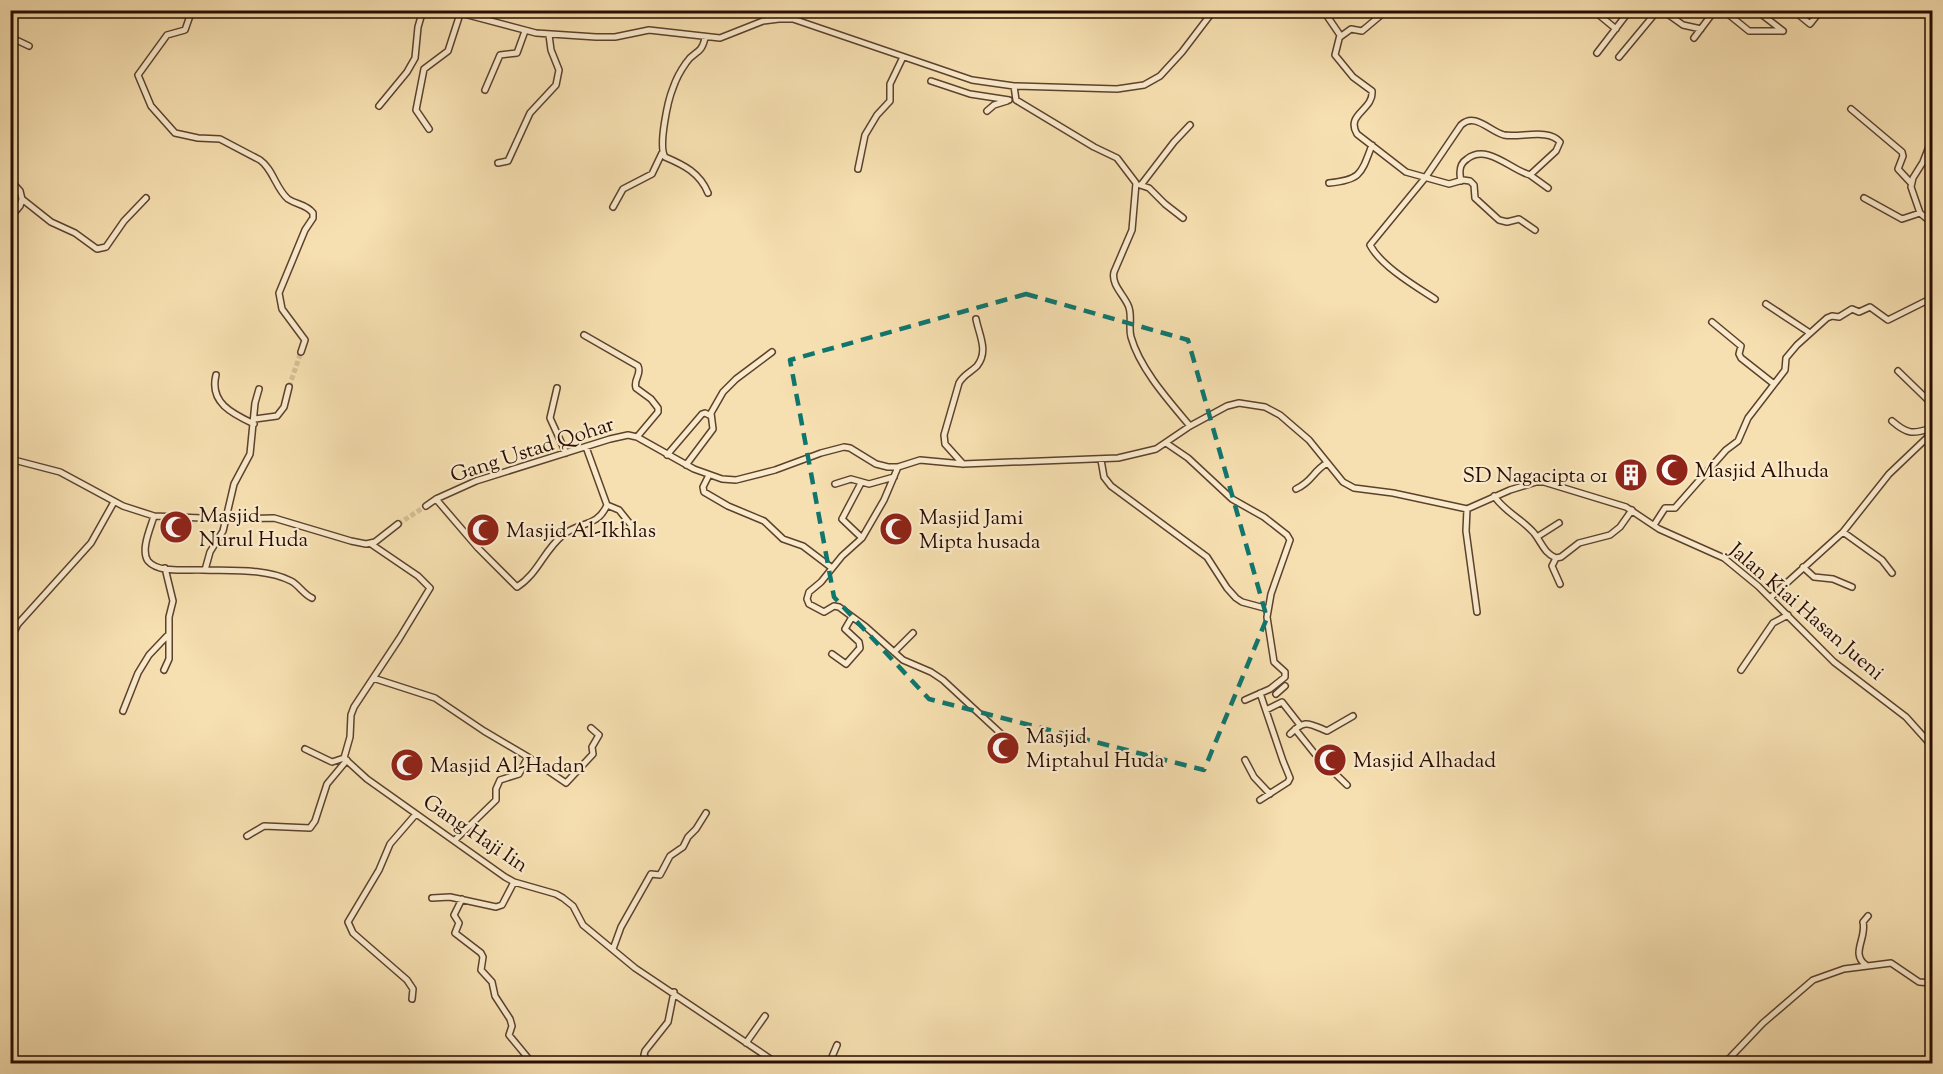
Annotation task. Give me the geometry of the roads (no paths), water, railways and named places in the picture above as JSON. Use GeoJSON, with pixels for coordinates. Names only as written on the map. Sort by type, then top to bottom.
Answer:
{"type":"FeatureCollection","features":[{"type":"Feature","properties":{"kind":"street"},"geometry":{"type":"LineString","coordinates":[[192,10],[185,30],[167,35],[138,75],[151,106],[175,133],[198,138],[220,139],[260,160],[265,164],[285,196],[293,202],[308,207],[313,213],[312,220],[305,230],[279,293],[282,309],[305,340],[301,352]]}},
{"type":"Feature","properties":{"kind":"street"},"geometry":{"type":"LineString","coordinates":[[449,10],[525,31],[615,37],[649,30],[705,38],[723,37],[758,23],[792,16],[972,80],[1014,86],[1117,89],[1144,85],[1167,70],[1214,10]]}},
{"type":"Feature","properties":{"kind":"street"},"geometry":{"type":"LineString","coordinates":[[774,10],[779,19]]}},
{"type":"Feature","properties":{"kind":"street"},"geometry":{"type":"LineString","coordinates":[[1323,10],[1340,37]]}},
{"type":"Feature","properties":{"kind":"street"},"geometry":{"type":"LineString","coordinates":[[1387,10],[1362,31],[1351,29],[1340,37],[1335,50],[1335,55],[1353,78],[1372,91],[1372,100],[1353,124],[1357,134],[1406,172],[1449,184],[1465,180],[1472,183],[1475,198],[1499,220],[1507,222],[1519,219],[1534,230]]}},
{"type":"Feature","properties":{"kind":"street"},"geometry":{"type":"LineString","coordinates":[[1593,10],[1616,29]]}},
{"type":"Feature","properties":{"kind":"street"},"geometry":{"type":"LineString","coordinates":[[1597,53],[1630,10]]}},
{"type":"Feature","properties":{"kind":"street"},"geometry":{"type":"LineString","coordinates":[[1619,57],[1660,10],[1683,25],[1701,29]]}},
{"type":"Feature","properties":{"kind":"street"},"geometry":{"type":"LineString","coordinates":[[1694,38],[1715,10]]}},
{"type":"Feature","properties":{"kind":"street"},"geometry":{"type":"LineString","coordinates":[[1724,10],[1749,31],[1783,31],[1756,10]]}},
{"type":"Feature","properties":{"kind":"street"},"geometry":{"type":"LineString","coordinates":[[1795,11],[1810,24],[1821,10]]}},
{"type":"Feature","properties":{"kind":"street"},"geometry":{"type":"LineString","coordinates":[[379,106],[407,72],[415,58],[418,27],[423,12]]}},
{"type":"Feature","properties":{"kind":"street"},"geometry":{"type":"LineString","coordinates":[[429,129],[416,110],[424,69],[448,51],[460,14]]}},
{"type":"Feature","properties":{"kind":"street"},"geometry":{"type":"LineString","coordinates":[[485,90],[500,55],[517,53],[525,31]]}},
{"type":"Feature","properties":{"kind":"street"},"geometry":{"type":"LineString","coordinates":[[498,163],[508,161],[530,113],[556,85],[559,70],[551,50],[549,34]]}},
{"type":"Feature","properties":{"kind":"street"},"geometry":{"type":"LineString","coordinates":[[10,37],[30,46]]}},
{"type":"Feature","properties":{"kind":"street"},"geometry":{"type":"LineString","coordinates":[[613,207],[623,189],[652,174],[663,153],[668,105],[673,87],[688,59],[702,49],[705,38]]}},
{"type":"Feature","properties":{"kind":"street"},"geometry":{"type":"LineString","coordinates":[[858,169],[865,135],[877,115],[890,101],[890,84],[903,57]]}},
{"type":"Feature","properties":{"kind":"street"},"geometry":{"type":"LineString","coordinates":[[931,81],[970,94],[1016,100],[1094,147],[1117,158],[1139,185],[1152,191],[1184,218]]}},
{"type":"Feature","properties":{"kind":"street"},"geometry":{"type":"LineString","coordinates":[[1014,86],[1016,100]]}},
{"type":"Feature","properties":{"kind":"street"},"geometry":{"type":"LineString","coordinates":[[987,111],[994,105],[1009,100]]}},
{"type":"Feature","properties":{"kind":"street"},"geometry":{"type":"LineString","coordinates":[[1851,109],[1902,152],[1903,156],[1898,169],[1911,183],[1920,213],[1932,223]]}},
{"type":"Feature","properties":{"kind":"street"},"geometry":{"type":"LineString","coordinates":[[1435,298],[1404,278],[1370,245],[1425,178],[1461,125],[1470,120],[1477,121],[1503,134],[1537,135],[1559,140],[1558,149],[1530,175]]}},
{"type":"Feature","properties":{"kind":"street"},"geometry":{"type":"LineString","coordinates":[[1190,125],[1139,185],[1131,234],[1113,278],[1129,308],[1131,336],[1145,367],[1190,426]]}},
{"type":"Feature","properties":{"kind":"street"},"geometry":{"type":"LineString","coordinates":[[1911,183],[1932,139]]}},
{"type":"Feature","properties":{"kind":"street"},"geometry":{"type":"LineString","coordinates":[[1329,183],[1347,182],[1355,178],[1372,145]]}},
{"type":"Feature","properties":{"kind":"street"},"geometry":{"type":"LineString","coordinates":[[663,153],[665,157],[699,176],[708,193]]}},
{"type":"Feature","properties":{"kind":"street"},"geometry":{"type":"LineString","coordinates":[[1461,181],[1460,173],[1463,162],[1470,156],[1479,154],[1491,156],[1530,175],[1548,188]]}},
{"type":"Feature","properties":{"kind":"street"},"geometry":{"type":"LineString","coordinates":[[10,180],[21,191],[22,199],[20,206],[10,218]]}},
{"type":"Feature","properties":{"kind":"street"},"geometry":{"type":"LineString","coordinates":[[22,199],[51,222],[71,230],[93,248],[100,249],[106,247],[124,221],[146,198]]}},
{"type":"Feature","properties":{"kind":"street"},"geometry":{"type":"LineString","coordinates":[[1864,198],[1899,218],[1905,219],[1920,213]]}},
{"type":"Feature","properties":{"kind":"street"},"geometry":{"type":"LineString","coordinates":[[1932,274],[1932,282]]}},
{"type":"Feature","properties":{"kind":"street"},"geometry":{"type":"LineString","coordinates":[[1654,525],[1665,508],[1675,508],[1726,450],[1738,441],[1748,417],[1785,369],[1786,358],[1828,317],[1839,317],[1852,309],[1859,312],[1870,307],[1888,320],[1932,298]]}},
{"type":"Feature","properties":{"kind":"street"},"geometry":{"type":"LineString","coordinates":[[1766,304],[1810,333]]}},
{"type":"Feature","properties":{"kind":"street"},"geometry":{"type":"LineString","coordinates":[[976,319],[984,346],[983,355],[976,367],[959,383],[944,435],[945,444],[963,464],[1101,460],[1151,451],[1231,404],[1265,407],[1280,415],[1309,440],[1349,486],[1467,508],[1466,531],[1477,612]]}},
{"type":"Feature","properties":{"kind":"street"},"geometry":{"type":"LineString","coordinates":[[1712,322],[1741,346],[1739,354],[1741,358],[1774,384]]}},
{"type":"Feature","properties":{"kind":"street"},"geometry":{"type":"LineString","coordinates":[[584,335],[638,366],[640,373],[635,382],[636,388],[651,399],[658,408],[658,412],[637,437]]}},
{"type":"Feature","properties":{"kind":"street"},"geometry":{"type":"LineString","coordinates":[[686,465],[712,429],[711,416],[718,398],[727,387],[772,352]]}},
{"type":"Feature","properties":{"kind":"street"},"geometry":{"type":"LineString","coordinates":[[1898,371],[1932,404]]}},
{"type":"Feature","properties":{"kind":"street"},"geometry":{"type":"LineString","coordinates":[[216,375],[214,387],[219,403],[234,414],[254,422],[277,416],[284,407],[289,387]]}},
{"type":"Feature","properties":{"kind":"street"},"geometry":{"type":"LineString","coordinates":[[557,388],[550,418],[566,453]]}},
{"type":"Feature","properties":{"kind":"street"},"geometry":{"type":"LineString","coordinates":[[205,570],[210,552],[223,531],[234,484],[249,458],[255,403],[259,389]]}},
{"type":"Feature","properties":{"kind":"street"},"geometry":{"type":"LineString","coordinates":[[667,455],[702,414],[711,416]]}},
{"type":"Feature","properties":{"kind":"street"},"geometry":{"type":"LineString","coordinates":[[1892,421],[1901,429],[1911,433],[1932,428]]}},
{"type":"Feature","properties":{"kind":"street"},"geometry":{"type":"LineString","coordinates":[[1770,598],[1843,532],[1889,474],[1932,434]]}},
{"type":"Feature","properties":{"kind":"street","name":"Gang Ustad Qohar"},"geometry":{"type":"LineString","coordinates":[[426,506],[476,481],[628,435],[637,437],[686,465],[709,475],[730,480],[741,480],[844,447],[882,466],[898,467],[920,460],[963,464]]}},
{"type":"Feature","properties":{"kind":"street"},"geometry":{"type":"LineString","coordinates":[[1166,443],[1188,458],[1232,499],[1264,517],[1289,538],[1290,543],[1276,576],[1268,609],[1268,629],[1274,662],[1285,674],[1284,685],[1276,694]]}},
{"type":"Feature","properties":{"kind":"street"},"geometry":{"type":"LineString","coordinates":[[436,499],[478,548],[517,587],[533,574],[550,548],[564,534],[579,526],[595,522],[604,513],[607,505],[586,447]]}},
{"type":"Feature","properties":{"kind":"street"},"geometry":{"type":"LineString","coordinates":[[10,459],[60,472],[114,501],[154,516],[225,519],[274,518],[351,541],[371,544],[418,576],[430,588],[354,707],[346,759],[327,784],[315,821],[310,828],[264,826],[247,836]]}},
{"type":"Feature","properties":{"kind":"street"},"geometry":{"type":"LineString","coordinates":[[1101,460],[1104,477],[1111,486],[1207,557],[1236,598],[1242,602],[1268,609]]}},
{"type":"Feature","properties":{"kind":"street"},"geometry":{"type":"LineString","coordinates":[[1296,489],[1309,482],[1315,471],[1327,463]]}},
{"type":"Feature","properties":{"kind":"street"},"geometry":{"type":"LineString","coordinates":[[898,467],[884,500],[862,538],[809,592],[808,602],[813,608],[824,612],[837,606],[908,663],[944,680],[1011,743]]}},
{"type":"Feature","properties":{"kind":"street"},"geometry":{"type":"LineString","coordinates":[[709,475],[703,487],[704,492],[728,506],[764,521],[783,539],[803,546],[832,568]]}},
{"type":"Feature","properties":{"kind":"street"},"geometry":{"type":"LineString","coordinates":[[835,484],[850,479],[861,483],[876,483],[894,477]]}},
{"type":"Feature","properties":{"kind":"street","name":"Jalan Kiai Hasan Jueni"},"geometry":{"type":"LineString","coordinates":[[1467,508],[1527,484],[1544,482],[1632,510],[1654,525],[1724,558],[1788,615],[1834,662],[1906,717],[1932,746]]}},
{"type":"Feature","properties":{"kind":"street"},"geometry":{"type":"LineString","coordinates":[[861,483],[842,519],[862,538]]}},
{"type":"Feature","properties":{"kind":"street"},"geometry":{"type":"LineString","coordinates":[[1494,496],[1503,508],[1523,522],[1537,537],[1545,552],[1556,558]]}},
{"type":"Feature","properties":{"kind":"street"},"geometry":{"type":"LineString","coordinates":[[10,640],[18,624],[87,548],[114,501]]}},
{"type":"Feature","properties":{"kind":"street"},"geometry":{"type":"LineString","coordinates":[[607,505],[619,510],[639,535]]}},
{"type":"Feature","properties":{"kind":"street"},"geometry":{"type":"LineString","coordinates":[[1560,584],[1552,568],[1552,563],[1556,558],[1579,543],[1610,535],[1632,510]]}},
{"type":"Feature","properties":{"kind":"street"},"geometry":{"type":"LineString","coordinates":[[154,516],[145,552],[151,563],[165,568],[244,571],[279,576],[293,582],[305,595],[312,598]]}},
{"type":"Feature","properties":{"kind":"street"},"geometry":{"type":"LineString","coordinates":[[1537,537],[1559,523]]}},
{"type":"Feature","properties":{"kind":"street"},"geometry":{"type":"LineString","coordinates":[[371,544],[398,524]]}},
{"type":"Feature","properties":{"kind":"street"},"geometry":{"type":"LineString","coordinates":[[1843,532],[1882,560],[1892,573]]}},
{"type":"Feature","properties":{"kind":"street"},"geometry":{"type":"LineString","coordinates":[[1803,567],[1814,577],[1833,579],[1852,587]]}},
{"type":"Feature","properties":{"kind":"street"},"geometry":{"type":"LineString","coordinates":[[164,669],[169,659],[167,636],[173,601],[165,568]]}},
{"type":"Feature","properties":{"kind":"street"},"geometry":{"type":"LineString","coordinates":[[1741,670],[1773,623],[1788,615]]}},
{"type":"Feature","properties":{"kind":"street"},"geometry":{"type":"LineString","coordinates":[[832,654],[846,664],[860,648],[859,642],[846,629],[852,617]]}},
{"type":"Feature","properties":{"kind":"street"},"geometry":{"type":"LineString","coordinates":[[894,652],[913,633]]}},
{"type":"Feature","properties":{"kind":"street"},"geometry":{"type":"LineString","coordinates":[[123,711],[141,667],[167,636]]}},
{"type":"Feature","properties":{"kind":"street"},"geometry":{"type":"LineString","coordinates":[[10,646],[14,660],[10,665]]}},
{"type":"Feature","properties":{"kind":"street"},"geometry":{"type":"LineString","coordinates":[[373,678],[435,698],[566,783],[592,756],[592,747],[599,735],[591,728]]}},
{"type":"Feature","properties":{"kind":"street"},"geometry":{"type":"LineString","coordinates":[[1245,700],[1284,685]]}},
{"type":"Feature","properties":{"kind":"street"},"geometry":{"type":"LineString","coordinates":[[1260,693],[1282,760],[1290,776],[1288,782],[1260,800]]}},
{"type":"Feature","properties":{"kind":"street"},"geometry":{"type":"LineString","coordinates":[[10,702],[10,708]]}},
{"type":"Feature","properties":{"kind":"street"},"geometry":{"type":"LineString","coordinates":[[1266,710],[1282,702],[1315,754],[1347,784]]}},
{"type":"Feature","properties":{"kind":"street"},"geometry":{"type":"LineString","coordinates":[[1290,734],[1298,727],[1315,725],[1327,731],[1353,716]]}},
{"type":"Feature","properties":{"kind":"street"},"geometry":{"type":"LineString","coordinates":[[305,749],[332,762],[346,759]]}},
{"type":"Feature","properties":{"kind":"street"},"geometry":{"type":"LineString","coordinates":[[454,840],[496,800],[496,789],[500,780],[519,774],[528,757]]}},
{"type":"Feature","properties":{"kind":"street","name":"Gang Haji Iin"},"geometry":{"type":"LineString","coordinates":[[346,759],[367,779],[514,882],[563,898],[573,906],[583,925],[635,968],[674,992],[778,1064]]}},
{"type":"Feature","properties":{"kind":"street"},"geometry":{"type":"LineString","coordinates":[[1245,760],[1254,777],[1270,794]]}},
{"type":"Feature","properties":{"kind":"street"},"geometry":{"type":"LineString","coordinates":[[613,949],[621,927],[651,874],[660,875],[670,856],[682,847],[706,813]]}},
{"type":"Feature","properties":{"kind":"street"},"geometry":{"type":"LineString","coordinates":[[412,999],[413,989],[407,980],[353,933],[348,922],[379,870],[390,844],[416,814]]}},
{"type":"Feature","properties":{"kind":"street"},"geometry":{"type":"LineString","coordinates":[[432,898],[462,898],[499,907],[514,882]]}},
{"type":"Feature","properties":{"kind":"street"},"geometry":{"type":"LineString","coordinates":[[462,898],[454,915],[459,923],[455,933],[481,953],[483,957],[481,970],[492,982],[495,996],[510,1019],[512,1026],[509,1035],[533,1064]]}},
{"type":"Feature","properties":{"kind":"street"},"geometry":{"type":"LineString","coordinates":[[1868,916],[1863,922],[1865,931],[1859,951],[1863,964],[1871,966]]}},
{"type":"Feature","properties":{"kind":"street"},"geometry":{"type":"LineString","coordinates":[[1724,1064],[1763,1023],[1813,980],[1844,969],[1891,963],[1919,982],[1932,983]]}},
{"type":"Feature","properties":{"kind":"street"},"geometry":{"type":"LineString","coordinates":[[649,1064],[644,1055],[652,1040],[668,1022],[674,992]]}},
{"type":"Feature","properties":{"kind":"street"},"geometry":{"type":"LineString","coordinates":[[746,1043],[765,1016]]}},
{"type":"Feature","properties":{"kind":"street"},"geometry":{"type":"LineString","coordinates":[[829,1064],[837,1046]]}},
{"type":"Feature","properties":{"kind":"tunnel"},"geometry":{"type":"LineString","coordinates":[[289,387],[301,352]]}},
{"type":"Feature","properties":{"kind":"tunnel"},"geometry":{"type":"LineString","coordinates":[[398,524],[426,506]]}},
{"type":"Feature","properties":{"kind":"place","name":"Masjid Alhuda"},"geometry":{"type":"Point","coordinates":[1672,470]}},
{"type":"Feature","properties":{"kind":"place","name":"SD Nagacipta 01"},"geometry":{"type":"Point","coordinates":[1631,475]}},
{"type":"Feature","properties":{"kind":"place","name":"Masjid Nurul Huda"},"geometry":{"type":"Point","coordinates":[176,527]}},
{"type":"Feature","properties":{"kind":"place","name":"Masjid Jami Mipta husada"},"geometry":{"type":"Point","coordinates":[896,529]}},
{"type":"Feature","properties":{"kind":"place","name":"Masjid Al-Ikhlas"},"geometry":{"type":"Point","coordinates":[483,530]}},
{"type":"Feature","properties":{"kind":"place","name":"Masjid Miptahul Huda"},"geometry":{"type":"Point","coordinates":[1003,748]}},
{"type":"Feature","properties":{"kind":"place","name":"Masjid Alhadad"},"geometry":{"type":"Point","coordinates":[1330,760]}},
{"type":"Feature","properties":{"kind":"place","name":"Masjid Al-Hadan"},"geometry":{"type":"Point","coordinates":[407,765]}}]}
